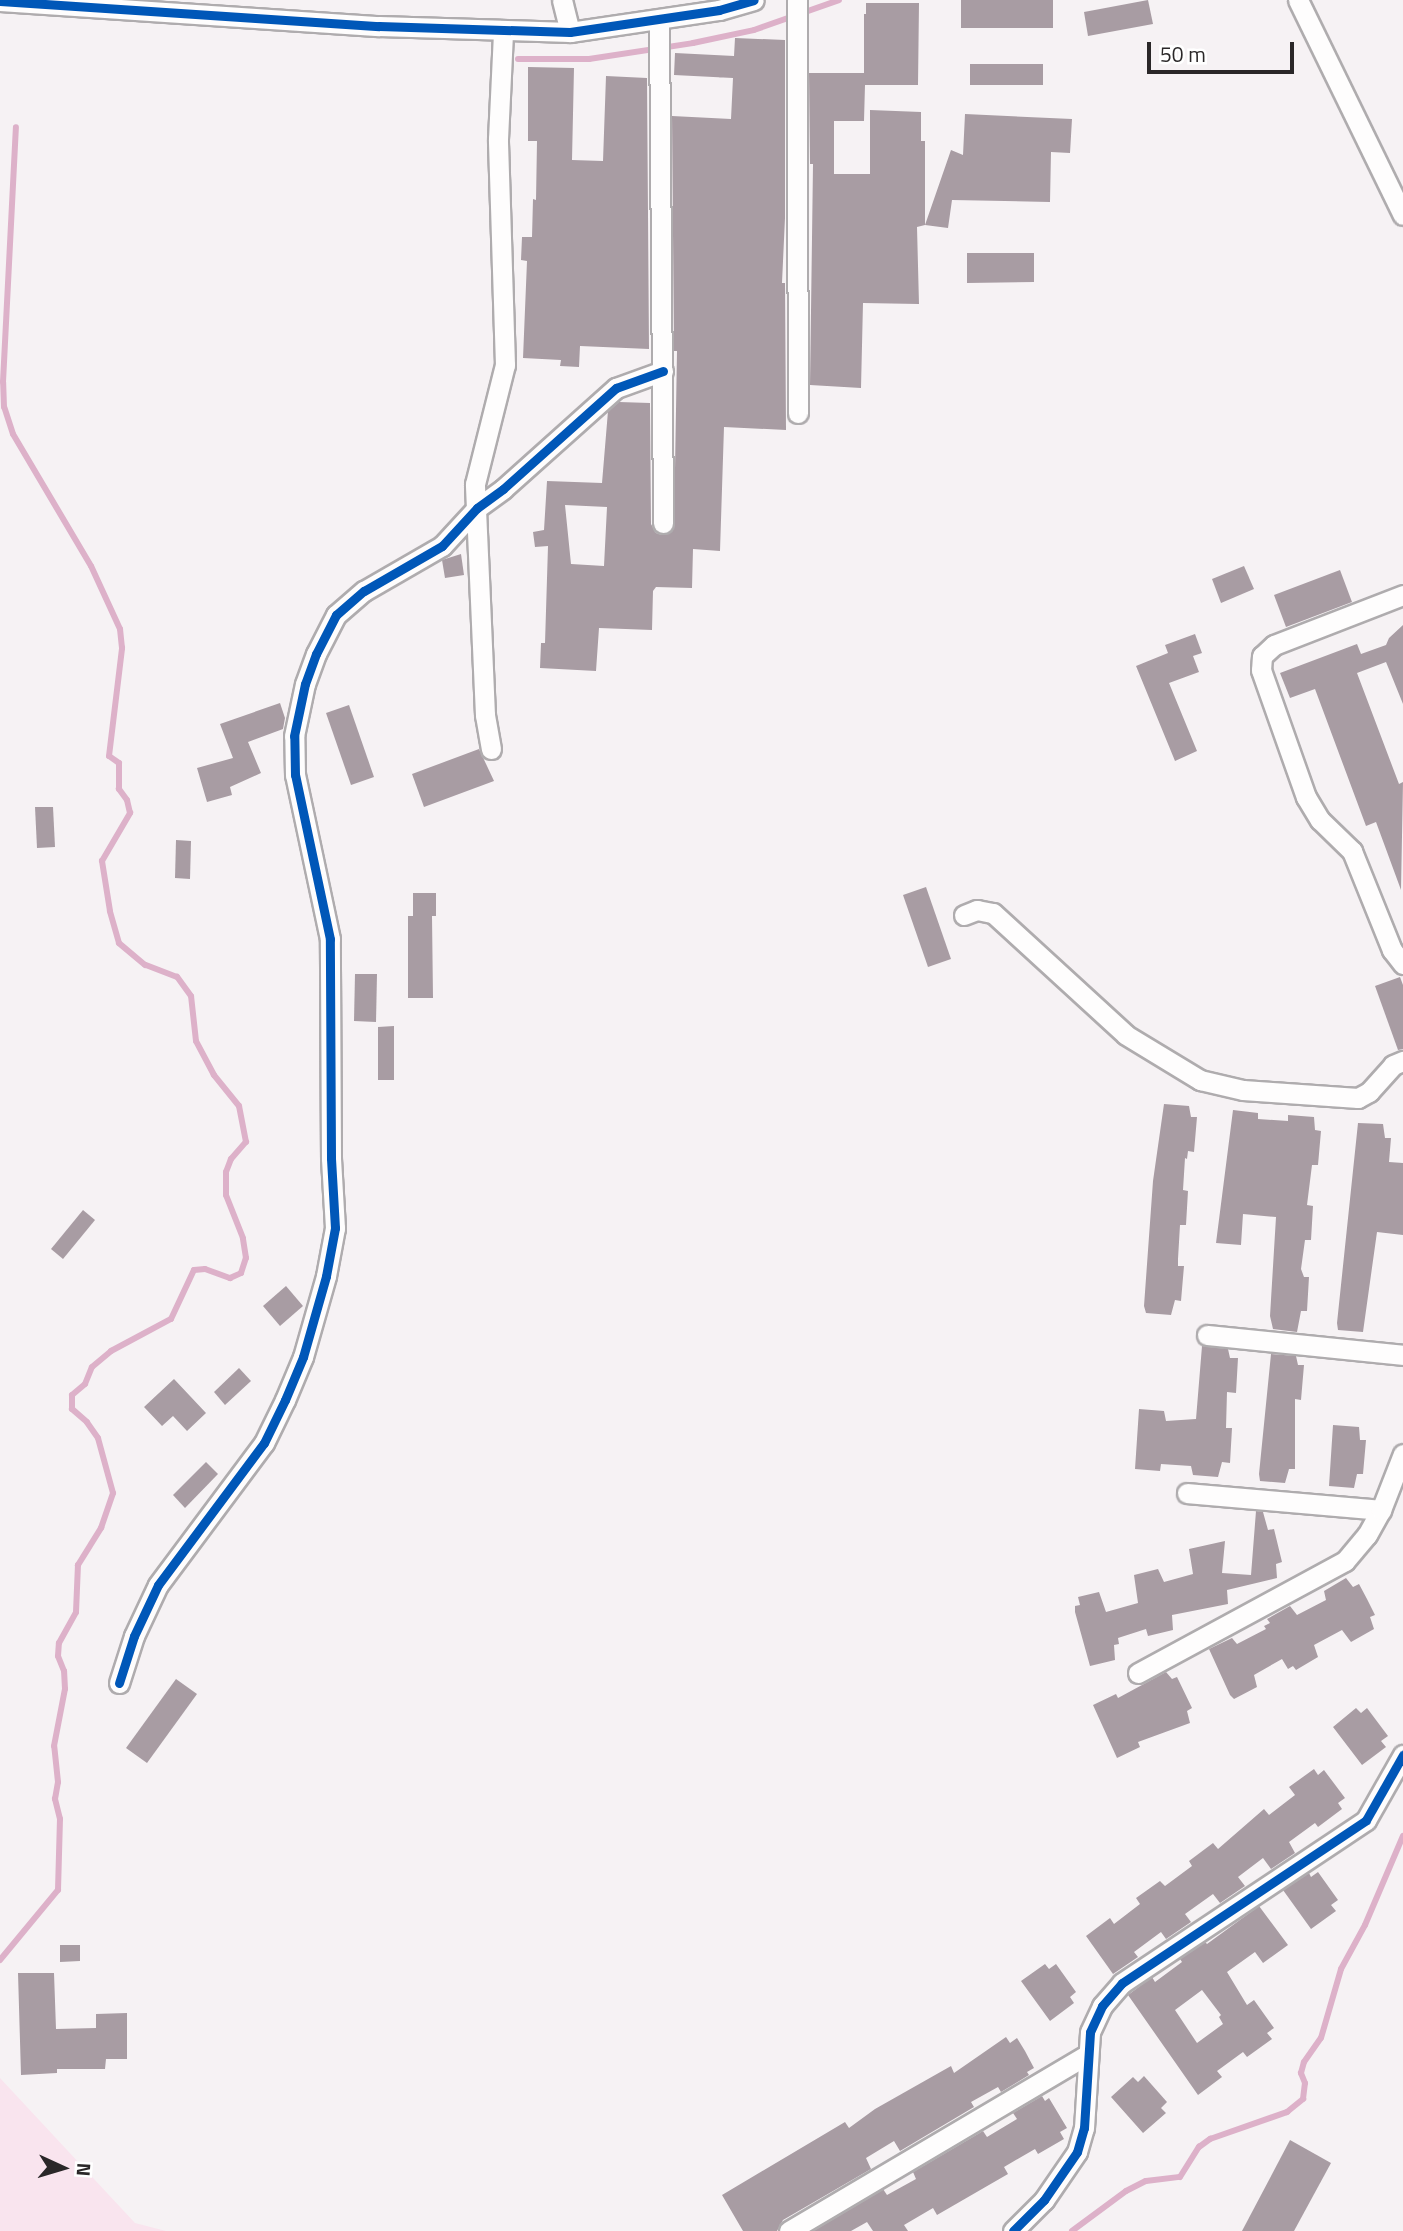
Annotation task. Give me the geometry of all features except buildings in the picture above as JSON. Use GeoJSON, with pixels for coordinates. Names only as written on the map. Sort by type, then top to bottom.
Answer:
{"type":"FeatureCollection","features":[{"type":"Feature","properties":{"kind":"street"},"geometry":{"type":"LineString","coordinates":[[562,0],[570,32]]}},
{"type":"Feature","properties":{"kind":"street"},"geometry":{"type":"LineString","coordinates":[[0,1],[503,32],[570,32],[660,38],[754,0]]}},
{"type":"Feature","properties":{"kind":"street"},"geometry":{"type":"LineString","coordinates":[[1298,0],[1401,208]]}},
{"type":"Feature","properties":{"kind":"street"},"geometry":{"type":"LineString","coordinates":[[797,9],[798,413]]}},
{"type":"Feature","properties":{"kind":"street"},"geometry":{"type":"LineString","coordinates":[[491,749],[485,715],[475,484],[505,365],[498,139],[503,32]]}},
{"type":"Feature","properties":{"kind":"street"},"geometry":{"type":"LineString","coordinates":[[660,38],[663,523]]}},
{"type":"Feature","properties":{"kind":"street"},"geometry":{"type":"LineString","coordinates":[[120,1683],[134,1636],[158,1585],[264,1443],[285,1400],[303,1357],[326,1276],[335,1228],[331,1158],[330,939],[295,775],[294,736],[305,684],[336,615],[364,591],[442,546],[477,508],[503,489],[616,388],[663,371]]}},
{"type":"Feature","properties":{"kind":"street"},"geometry":{"type":"LineString","coordinates":[[1403,595],[1274,645],[1262,656],[1261,670],[1306,797],[1320,820],[1352,851],[1392,950],[1403,964]]}},
{"type":"Feature","properties":{"kind":"street"},"geometry":{"type":"LineString","coordinates":[[964,915],[977,910],[993,913],[1126,1035],[1200,1080],[1243,1090],[1358,1098],[1369,1092],[1392,1065],[1403,1061]]}},
{"type":"Feature","properties":{"kind":"street"},"geometry":{"type":"LineString","coordinates":[[1207,1335],[1403,1355]]}},
{"type":"Feature","properties":{"kind":"street"},"geometry":{"type":"LineString","coordinates":[[1138,1672],[1345,1561],[1367,1535],[1381,1510],[1403,1454]]}},
{"type":"Feature","properties":{"kind":"street"},"geometry":{"type":"LineString","coordinates":[[1188,1493],[1381,1510]]}},
{"type":"Feature","properties":{"kind":"street"},"geometry":{"type":"LineString","coordinates":[[1013,2231],[1044,2200],[1077,2152],[1084,2128],[1090,2032],[1102,2006],[1122,1983],[1366,1820],[1403,1755]]}},
{"type":"Feature","properties":{"kind":"street"},"geometry":{"type":"LineString","coordinates":[[789,2231],[1087,2055]]}},
{"type":"Feature","properties":{"kind":"shaded area"},"geometry":{"type":"Polygon","coordinates":[[[0,2078],[135,2223],[166,2231],[0,2231],[0,2078]]]}},
{"type":"Feature","properties":{"kind":"waterway"},"geometry":{"type":"LineString","coordinates":[[518,59],[589,59],[693,43],[754,30],[839,0]]}},
{"type":"Feature","properties":{"kind":"waterway"},"geometry":{"type":"LineString","coordinates":[[0,1960],[58,1890],[60,1819],[55,1799],[58,1782],[54,1746],[65,1689],[64,1671],[58,1656],[59,1643],[76,1612],[78,1565],[101,1528],[113,1493],[98,1438],[87,1422],[72,1409],[72,1395],[85,1384],[92,1367],[111,1351],[171,1319],[194,1270],[205,1269],[230,1278],[241,1273],[246,1258],[243,1238],[226,1195],[226,1172],[231,1159],[246,1142],[239,1106],[214,1075],[196,1041],[191,996],[177,977],[145,965],[119,943],[110,911],[102,861],[130,813],[127,800],[119,789],[119,763],[109,756],[122,648],[120,629],[91,566],[13,434],[4,407],[16,127]]}},
{"type":"Feature","properties":{"kind":"waterway"},"geometry":{"type":"LineString","coordinates":[[1072,2231],[1126,2191],[1146,2181],[1180,2177],[1199,2147],[1210,2139],[1287,2112],[1303,2099],[1305,2083],[1301,2073],[1304,2062],[1321,2038],[1341,1969],[1365,1925],[1403,1836]]}},
{"type":"Feature","properties":{"kind":"cycle path"},"geometry":{"type":"LineString","coordinates":[[0,1],[379,26],[570,32],[719,10],[754,0]]}},
{"type":"Feature","properties":{"kind":"cycle path"},"geometry":{"type":"LineString","coordinates":[[119,1683],[134,1636],[158,1585],[264,1443],[303,1357],[326,1276],[335,1228],[331,1158],[330,939],[295,775],[294,736],[305,684],[316,654],[336,615],[364,591],[442,546],[477,508],[503,489],[616,388],[663,371]]}},
{"type":"Feature","properties":{"kind":"cycle path"},"geometry":{"type":"LineString","coordinates":[[1013,2231],[1044,2200],[1077,2152],[1084,2128],[1090,2032],[1102,2006],[1122,1983],[1366,1820],[1403,1755]]}}]}
